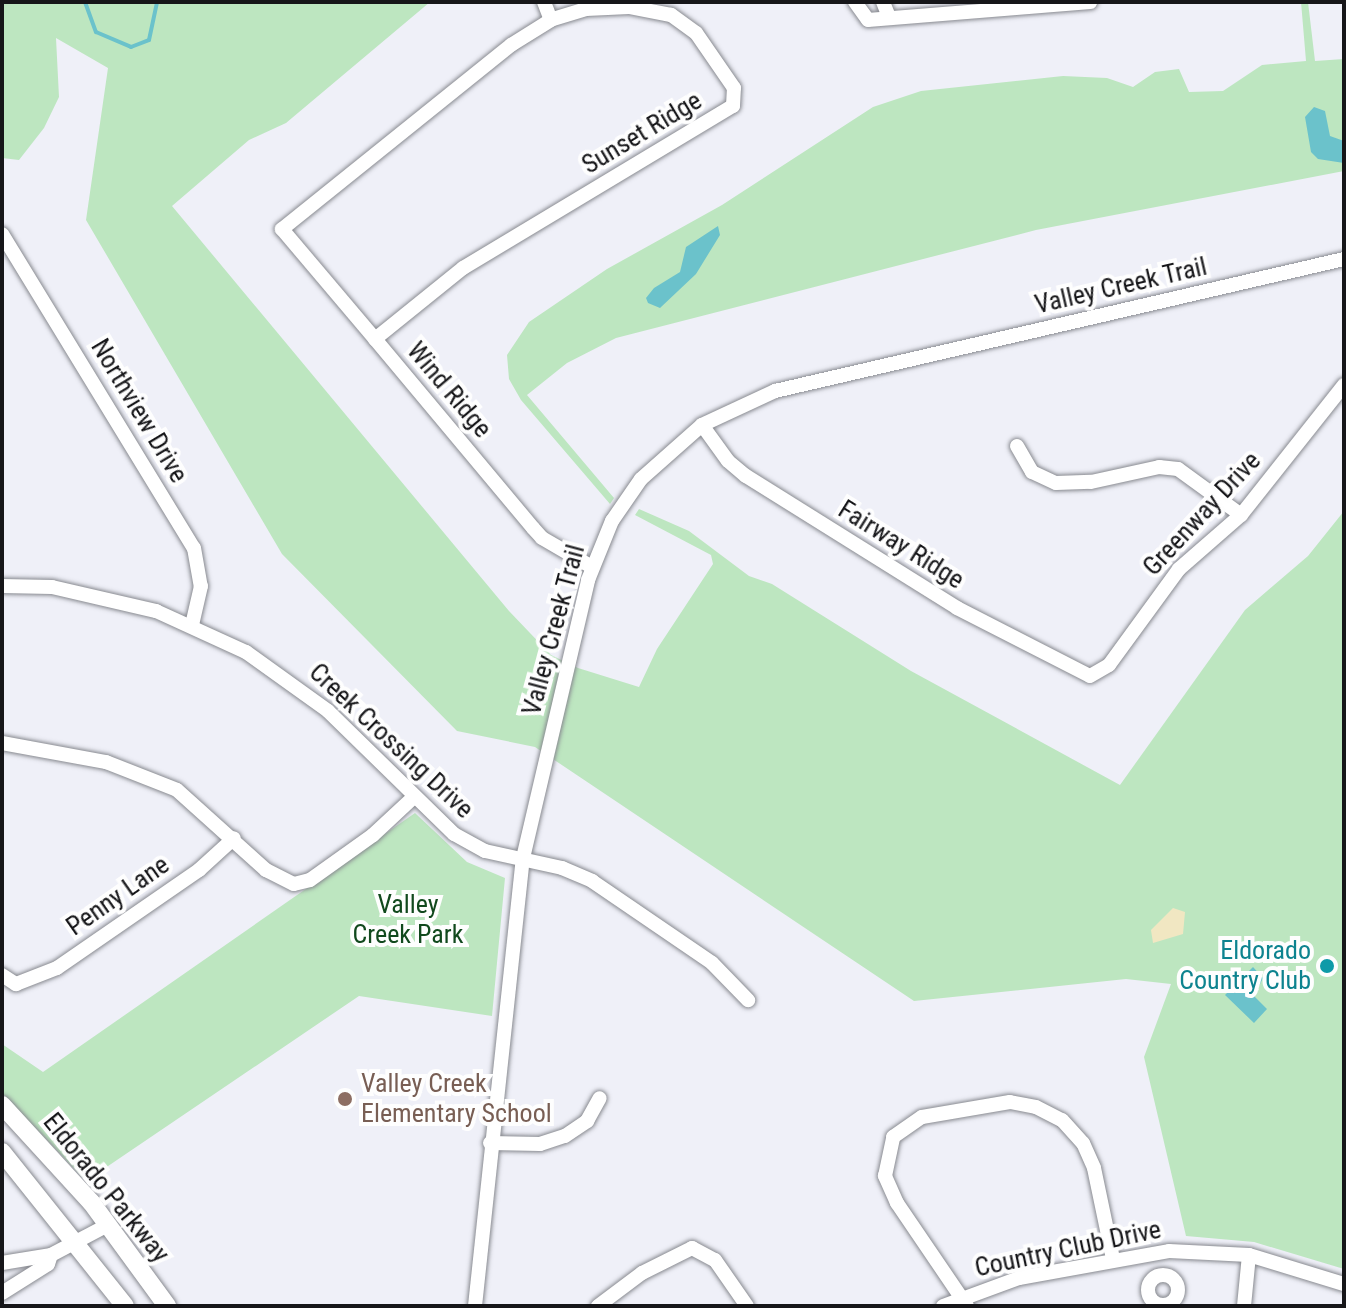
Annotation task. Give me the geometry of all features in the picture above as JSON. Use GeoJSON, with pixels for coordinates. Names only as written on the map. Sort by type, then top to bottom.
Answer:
{"type":"FeatureCollection","features":[{"type":"Feature","properties":{"kind":"main road","name":"Eldorado Parkway"},"geometry":{"type":"LineString","coordinates":[[2,1105],[108,1225],[167,1306]]}},
{"type":"Feature","properties":{"kind":"main road"},"geometry":{"type":"LineString","coordinates":[[2,1152],[79,1243],[125,1306]]}},
{"type":"Feature","properties":{"kind":"street"},"geometry":{"type":"LineString","coordinates":[[544,2],[551,20]]}},
{"type":"Feature","properties":{"kind":"street"},"geometry":{"type":"LineString","coordinates":[[855,2],[864,18],[1090,2]]}},
{"type":"Feature","properties":{"kind":"street"},"geometry":{"type":"LineString","coordinates":[[883,2],[889,17]]}},
{"type":"Feature","properties":{"kind":"street","name":"Sunset Ridge"},"geometry":{"type":"LineString","coordinates":[[282,229],[511,45],[551,20],[614,6],[671,15],[703,42],[734,88],[736,102],[463,268],[375,339]]}},
{"type":"Feature","properties":{"kind":"street","name":"Wind Ridge"},"geometry":{"type":"LineString","coordinates":[[282,229],[542,538],[592,567]]}},
{"type":"Feature","properties":{"kind":"street","name":"Northview Drive"},"geometry":{"type":"LineString","coordinates":[[2,234],[194,548],[201,586],[192,624]]}},
{"type":"Feature","properties":{"kind":"street","name":"Valley Creek Trail"},"geometry":{"type":"LineString","coordinates":[[475,1306],[490,1143],[523,858],[592,567],[612,521],[641,479],[702,425],[788,388],[1344,259]]}},
{"type":"Feature","properties":{"kind":"street","name":"Greenway Drive"},"geometry":{"type":"LineString","coordinates":[[1096,676],[1114,660],[1179,569],[1241,515],[1344,385]]}},
{"type":"Feature","properties":{"kind":"street","name":"Fairway Ridge"},"geometry":{"type":"LineString","coordinates":[[702,425],[728,461],[746,476],[964,612],[1072,671],[1096,676]]}},
{"type":"Feature","properties":{"kind":"street"},"geometry":{"type":"LineString","coordinates":[[1017,446],[1037,476],[1065,484],[1159,467],[1178,469],[1241,515]]}},
{"type":"Feature","properties":{"kind":"street","name":"Creek Crossing Drive"},"geometry":{"type":"LineString","coordinates":[[2,586],[100,596],[192,624],[302,689],[471,845],[562,868],[606,889],[712,963],[748,1000]]}},
{"type":"Feature","properties":{"kind":"street"},"geometry":{"type":"LineString","coordinates":[[2,743],[92,758],[149,776],[198,804],[272,875],[294,884],[317,875],[373,835],[415,796]]}},
{"type":"Feature","properties":{"kind":"street","name":"Penny Lane"},"geometry":{"type":"LineString","coordinates":[[2,975],[23,982],[41,977],[199,870],[234,838]]}},
{"type":"Feature","properties":{"kind":"street"},"geometry":{"type":"LineString","coordinates":[[490,1143],[540,1144],[565,1136],[587,1121],[600,1098]]}},
{"type":"Feature","properties":{"kind":"street"},"geometry":{"type":"LineString","coordinates":[[964,1301],[897,1203],[885,1176],[893,1137],[928,1115],[1010,1102],[1036,1107],[1062,1120],[1083,1143],[1094,1168],[1113,1259]]}},
{"type":"Feature","properties":{"kind":"street"},"geometry":{"type":"LineString","coordinates":[[2,1263],[51,1255],[79,1243],[108,1225]]}},
{"type":"Feature","properties":{"kind":"street"},"geometry":{"type":"LineString","coordinates":[[598,1306],[642,1273],[692,1248],[715,1260],[747,1306]]}},
{"type":"Feature","properties":{"kind":"street","name":"Country Club Drive"},"geometry":{"type":"LineString","coordinates":[[943,1306],[964,1301],[1019,1278],[1113,1259],[1180,1251],[1249,1255],[1344,1284]]}},
{"type":"Feature","properties":{"kind":"street"},"geometry":{"type":"LineString","coordinates":[[2,1293],[48,1264],[51,1255]]}},
{"type":"Feature","properties":{"kind":"street"},"geometry":{"type":"LineString","coordinates":[[1244,1306],[1249,1255]]}},
{"type":"Feature","properties":{"kind":"green space","name":"Eldorado Country Club"},"geometry":{"type":"Polygon","coordinates":[[[2,2],[430,2],[286,123],[249,140],[172,206],[509,611],[551,655],[578,668],[639,687],[657,649],[713,564],[711,555],[635,515],[639,509],[689,531],[749,576],[772,584],[911,671],[1120,785],[1245,610],[1308,556],[1344,511],[1344,1269],[1254,1242],[1186,1236],[1144,1057],[1171,984],[1126,979],[914,1001],[535,747],[457,731],[282,554],[86,220],[108,68],[56,38],[59,97],[44,128],[19,160],[2,158],[2,2]]]}},
{"type":"Feature","properties":{"kind":"green space"},"geometry":{"type":"Polygon","coordinates":[[[1301,2],[1308,2],[1315,61],[1344,59],[1344,171],[1036,230],[616,338],[567,363],[527,395],[614,498],[610,504],[521,400],[509,379],[507,355],[529,322],[607,269],[722,205],[873,107],[921,91],[1063,76],[1107,78],[1133,87],[1155,72],[1179,69],[1189,92],[1223,91],[1262,65],[1306,61],[1301,2]]]}},
{"type":"Feature","properties":{"kind":"green space","name":"Valley Creek Park"},"geometry":{"type":"Polygon","coordinates":[[[415,813],[467,862],[505,878],[492,1016],[359,996],[86,1181],[2,1093],[2,1044],[43,1072],[415,813]]]}},
{"type":"Feature","properties":{"kind":"sand"},"geometry":{"type":"Polygon","coordinates":[[[1173,908],[1185,912],[1183,934],[1153,943],[1151,930],[1173,908]]]}},
{"type":"Feature","properties":{"kind":"water"},"geometry":{"type":"Polygon","coordinates":[[[1314,107],[1325,111],[1330,136],[1344,141],[1344,163],[1318,159],[1311,152],[1305,117],[1314,107]]]}},
{"type":"Feature","properties":{"kind":"water"},"geometry":{"type":"Polygon","coordinates":[[[718,226],[720,235],[696,274],[660,308],[648,303],[646,298],[654,288],[680,272],[686,247],[718,226]]]}},
{"type":"Feature","properties":{"kind":"water"},"geometry":{"type":"Polygon","coordinates":[[[1253,967],[1263,978],[1254,996],[1267,1009],[1254,1023],[1225,995],[1253,967]]]}},
{"type":"Feature","properties":{"kind":"waterway"},"geometry":{"type":"LineString","coordinates":[[85,2],[96,32],[131,47],[149,40],[157,2]]}},
{"type":"Feature","properties":{"kind":"waterway"},"geometry":{"type":"LineString","coordinates":[[2,28],[2,38]]}},
{"type":"Feature","properties":{"kind":"place","name":"Eldorado Country Club"},"geometry":{"type":"Point","coordinates":[1327,966]}},
{"type":"Feature","properties":{"kind":"place","name":"Valley Creek Elementary School"},"geometry":{"type":"Point","coordinates":[345,1099]}}]}
